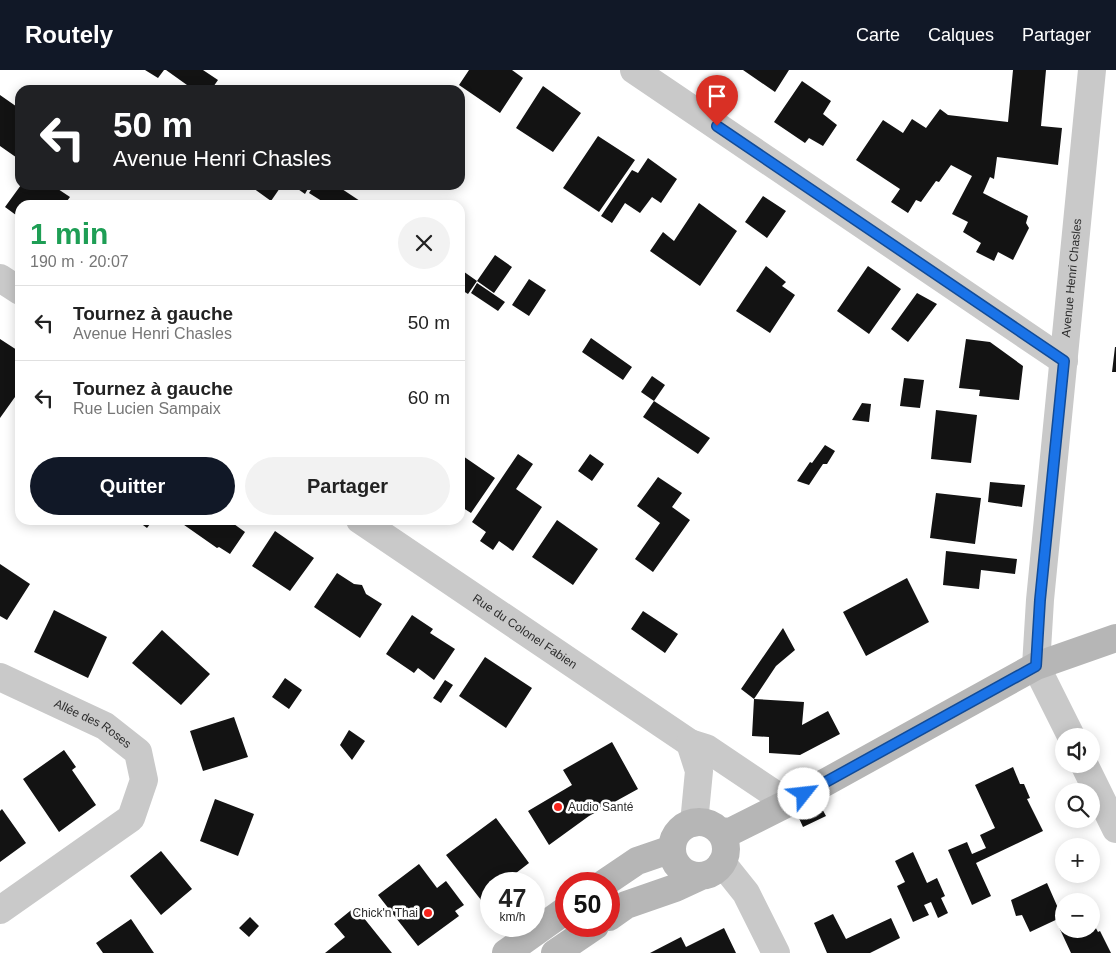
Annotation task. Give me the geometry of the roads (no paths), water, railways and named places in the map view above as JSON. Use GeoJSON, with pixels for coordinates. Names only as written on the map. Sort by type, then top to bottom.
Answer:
{"type":"FeatureCollection","features":[{"type":"Feature","properties":{"kind":"main road"},"geometry":{"type":"LineString","coordinates":[[712,870],[692,875],[684,872],[678,865],[672,848],[679,832],[686,826],[706,827],[730,832],[788,803],[1036,666],[1116,638]]}},
{"type":"Feature","properties":{"kind":"main road"},"geometry":{"type":"LineString","coordinates":[[620,909],[626,905],[675,888],[712,870],[726,854],[726,846],[724,838],[706,827]]}},
{"type":"Feature","properties":{"kind":"main road"},"geometry":{"type":"LineString","coordinates":[[620,873],[637,862],[672,848]]}},
{"type":"Feature","properties":{"kind":"main road"},"geometry":{"type":"LineString","coordinates":[[506,953],[555,918]]}},
{"type":"Feature","properties":{"kind":"main road"},"geometry":{"type":"LineString","coordinates":[[555,953],[579,937]]}},
{"type":"Feature","properties":{"kind":"street"},"geometry":{"type":"LineString","coordinates":[[634,70],[1064,361]]}},
{"type":"Feature","properties":{"kind":"street","name":"Avenue Henri Chasles"},"geometry":{"type":"LineString","coordinates":[[1036,666],[1040,600],[1092,70]]}},
{"type":"Feature","properties":{"kind":"street"},"geometry":{"type":"LineString","coordinates":[[0,278],[15,288]]}},
{"type":"Feature","properties":{"kind":"street","name":"Rue du Colonel Fabien"},"geometry":{"type":"LineString","coordinates":[[367,525],[690,743],[706,748],[788,803]]}},
{"type":"Feature","properties":{"kind":"street"},"geometry":{"type":"LineString","coordinates":[[1036,666],[1067,728]]}},
{"type":"Feature","properties":{"kind":"street","name":"Allée des Roses"},"geometry":{"type":"LineString","coordinates":[[0,677],[105,726],[138,752],[144,780],[131,818],[0,910]]}},
{"type":"Feature","properties":{"kind":"street"},"geometry":{"type":"LineString","coordinates":[[690,743],[699,771],[706,827]]}},
{"type":"Feature","properties":{"kind":"street"},"geometry":{"type":"LineString","coordinates":[[1088,773],[1116,829]]}},
{"type":"Feature","properties":{"kind":"street"},"geometry":{"type":"LineString","coordinates":[[712,870],[746,893],[776,953]]}},
{"type":"Feature","properties":{"kind":"place","name":"Audio Santé"},"geometry":{"type":"Point","coordinates":[558,807]}},
{"type":"Feature","properties":{"kind":"place","name":"Chick'n Thai"},"geometry":{"type":"Point","coordinates":[428,913]}}]}
